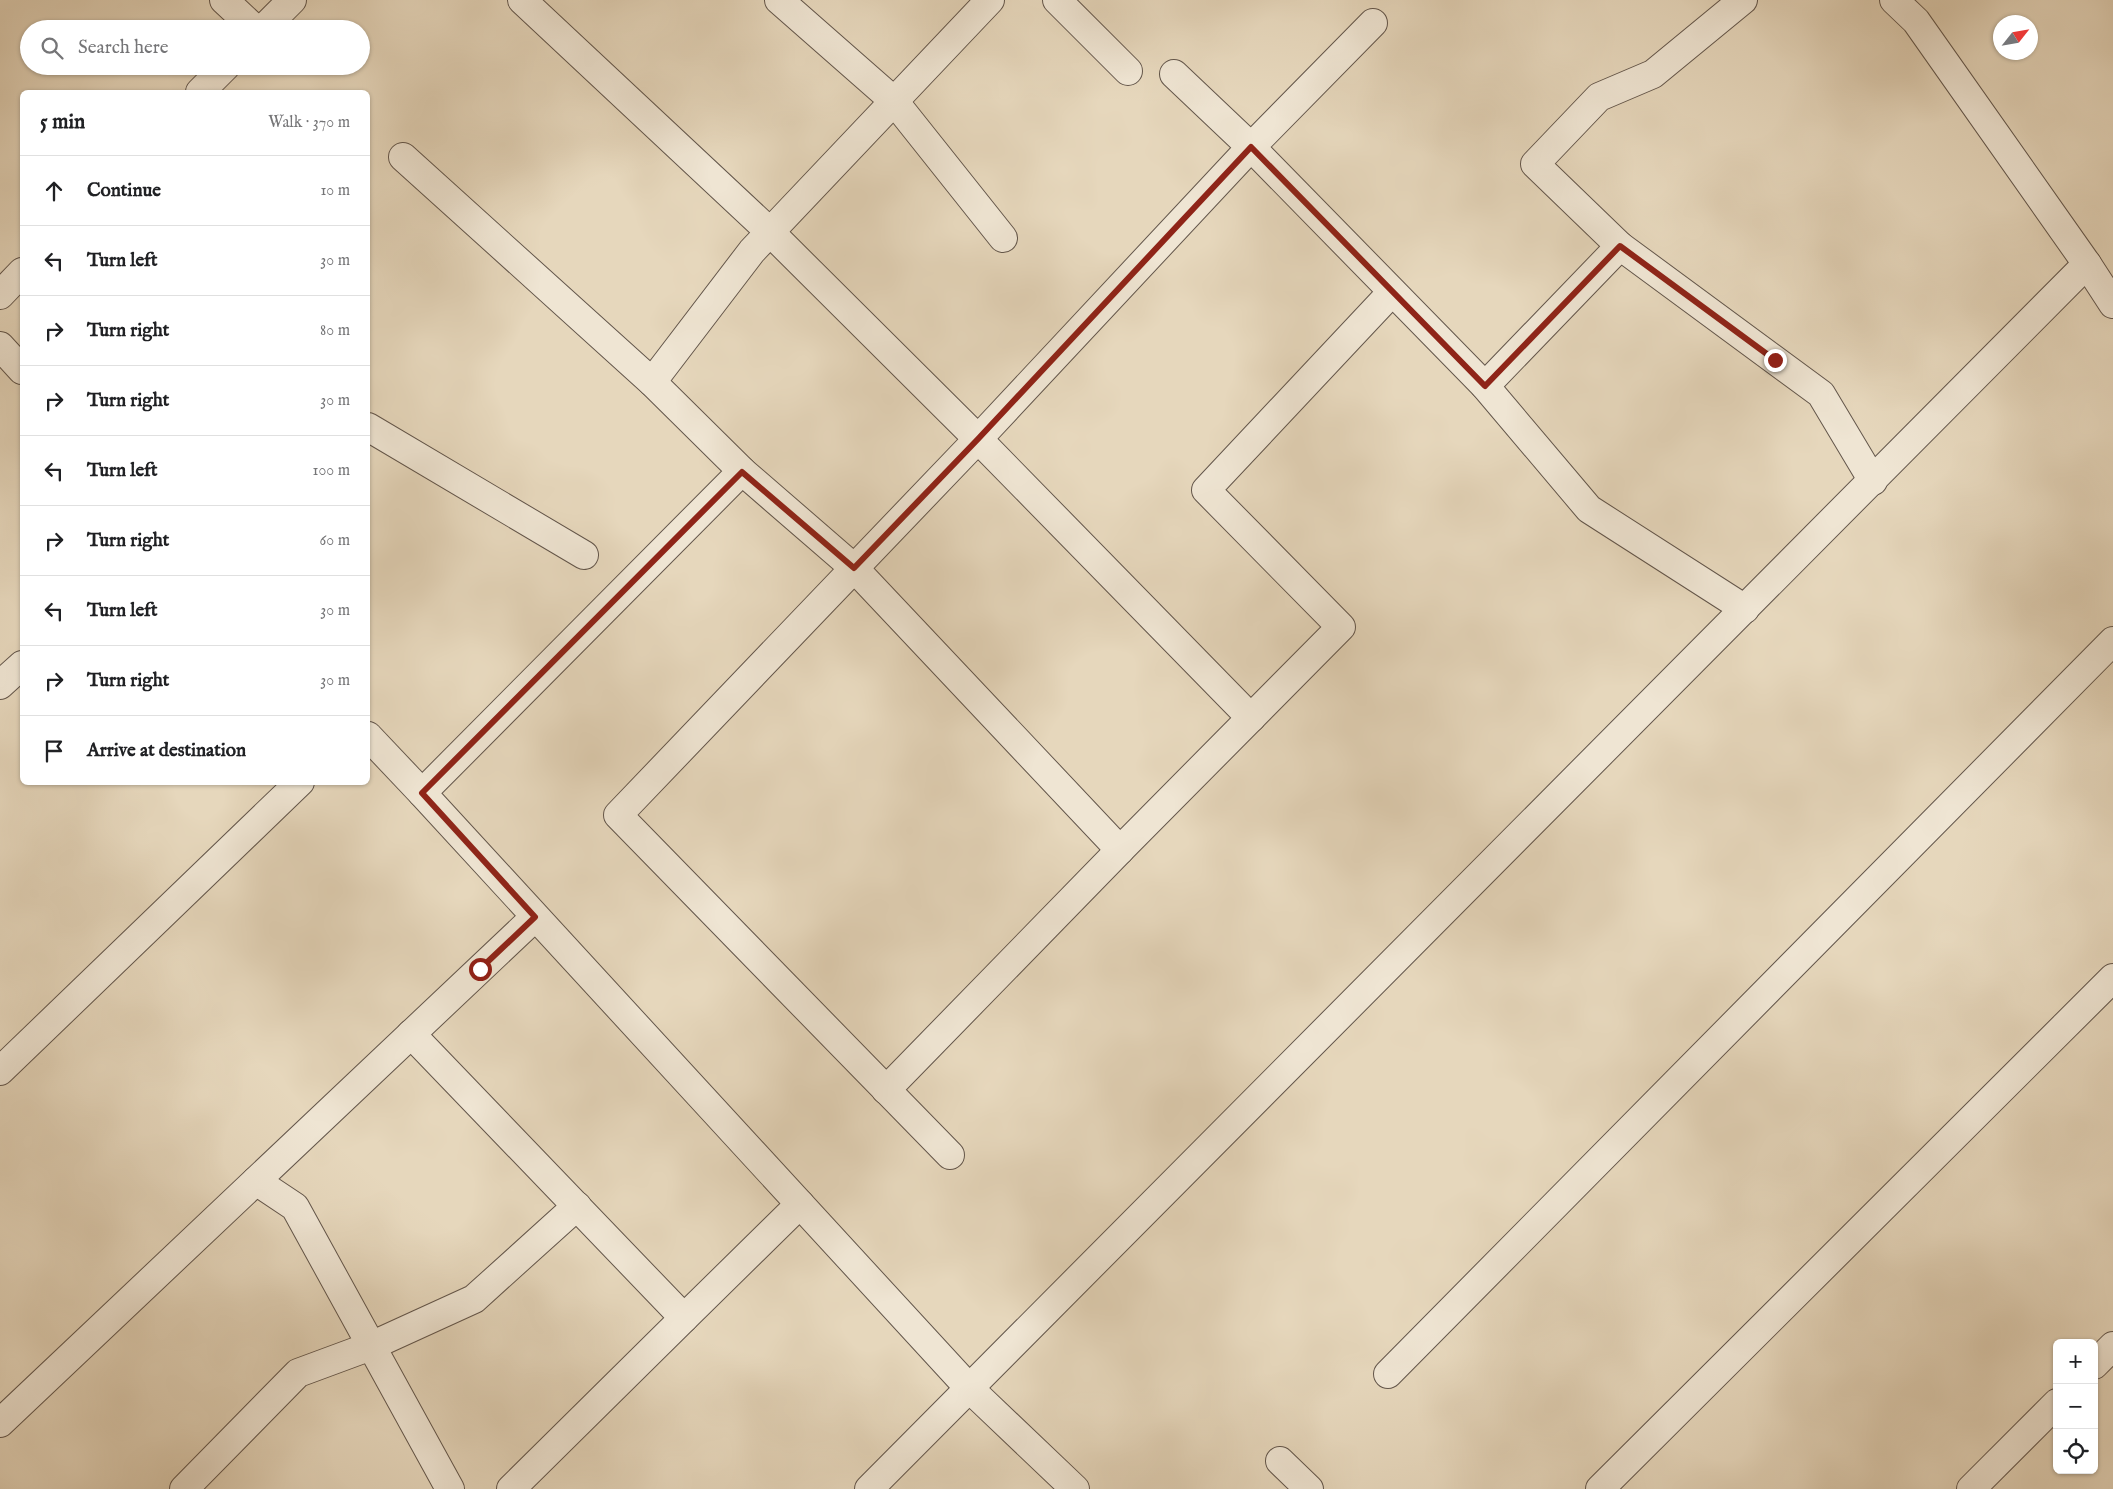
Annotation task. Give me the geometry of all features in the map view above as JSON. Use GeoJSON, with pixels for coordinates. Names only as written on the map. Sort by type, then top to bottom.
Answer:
{"type":"FeatureCollection","features":[{"type":"Feature","properties":{"kind":"street"},"geometry":{"type":"LineString","coordinates":[[224,0],[245,20]]}},
{"type":"Feature","properties":{"kind":"street"},"geometry":{"type":"LineString","coordinates":[[272,20],[292,0]]}},
{"type":"Feature","properties":{"kind":"street"},"geometry":{"type":"LineString","coordinates":[[522,0],[770,232],[978,439],[1251,718]]}},
{"type":"Feature","properties":{"kind":"street"},"geometry":{"type":"LineString","coordinates":[[779,0],[894,101],[1004,238]]}},
{"type":"Feature","properties":{"kind":"street"},"geometry":{"type":"LineString","coordinates":[[652,382],[752,251],[990,0]]}},
{"type":"Feature","properties":{"kind":"street"},"geometry":{"type":"LineString","coordinates":[[1058,0],[1128,71]]}},
{"type":"Feature","properties":{"kind":"street"},"geometry":{"type":"LineString","coordinates":[[1743,0],[1653,74],[1598,97],[1535,164],[1620,246],[1821,394],[1873,481]]}},
{"type":"Feature","properties":{"kind":"street"},"geometry":{"type":"LineString","coordinates":[[1894,0],[1916,20],[2088,264],[2113,304]]}},
{"type":"Feature","properties":{"kind":"street"},"geometry":{"type":"LineString","coordinates":[[950,1155],[618,815],[978,439],[1251,147],[1374,23]]}},
{"type":"Feature","properties":{"kind":"street"},"geometry":{"type":"LineString","coordinates":[[1174,74],[1251,147],[1485,386],[1589,509],[1744,610]]}},
{"type":"Feature","properties":{"kind":"street"},"geometry":{"type":"LineString","coordinates":[[202,90],[217,75]]}},
{"type":"Feature","properties":{"kind":"street"},"geometry":{"type":"LineString","coordinates":[[403,157],[652,382],[742,472],[854,568],[1120,850]]}},
{"type":"Feature","properties":{"kind":"street"},"geometry":{"type":"LineString","coordinates":[[1485,386],[1620,246]]}},
{"type":"Feature","properties":{"kind":"street"},"geometry":{"type":"LineString","coordinates":[[869,1489],[2088,264]]}},
{"type":"Feature","properties":{"kind":"street"},"geometry":{"type":"LineString","coordinates":[[0,294],[20,274]]}},
{"type":"Feature","properties":{"kind":"street"},"geometry":{"type":"LineString","coordinates":[[886,1090],[1341,627],[1206,490],[1392,292]]}},
{"type":"Feature","properties":{"kind":"street"},"geometry":{"type":"LineString","coordinates":[[0,346],[20,368]]}},
{"type":"Feature","properties":{"kind":"street"},"geometry":{"type":"LineString","coordinates":[[370,428],[584,555]]}},
{"type":"Feature","properties":{"kind":"street"},"geometry":{"type":"LineString","coordinates":[[422,793],[742,472]]}},
{"type":"Feature","properties":{"kind":"street"},"geometry":{"type":"LineString","coordinates":[[1388,1374],[2113,641]]}},
{"type":"Feature","properties":{"kind":"street"},"geometry":{"type":"LineString","coordinates":[[0,685],[20,666]]}},
{"type":"Feature","properties":{"kind":"street"},"geometry":{"type":"LineString","coordinates":[[370,738],[970,1389],[1075,1489]]}},
{"type":"Feature","properties":{"kind":"street"},"geometry":{"type":"LineString","coordinates":[[0,1071],[297,785]]}},
{"type":"Feature","properties":{"kind":"street"},"geometry":{"type":"LineString","coordinates":[[0,1423],[535,917]]}},
{"type":"Feature","properties":{"kind":"street"},"geometry":{"type":"LineString","coordinates":[[1600,1489],[2113,978]]}},
{"type":"Feature","properties":{"kind":"street"},"geometry":{"type":"LineString","coordinates":[[411,1034],[684,1318]]}},
{"type":"Feature","properties":{"kind":"street"},"geometry":{"type":"LineString","coordinates":[[256,1181],[295,1207],[450,1489]]}},
{"type":"Feature","properties":{"kind":"street"},"geometry":{"type":"LineString","coordinates":[[512,1489],[800,1204]]}},
{"type":"Feature","properties":{"kind":"street"},"geometry":{"type":"LineString","coordinates":[[184,1489],[298,1373],[371,1346],[474,1299],[576,1206]]}},
{"type":"Feature","properties":{"kind":"street"},"geometry":{"type":"LineString","coordinates":[[2098,1361],[2113,1346]]}},
{"type":"Feature","properties":{"kind":"street"},"geometry":{"type":"LineString","coordinates":[[1986,1484],[2053,1408]]}},
{"type":"Feature","properties":{"kind":"street"},"geometry":{"type":"LineString","coordinates":[[1280,1462],[1310,1489]]}},
{"type":"Feature","properties":{"kind":"route"},"geometry":{"type":"LineString","coordinates":[[480,969],[535,917],[422,793],[742,472],[854,568],[978,439],[1251,147],[1485,386],[1620,246],[1775,360]]}}]}
